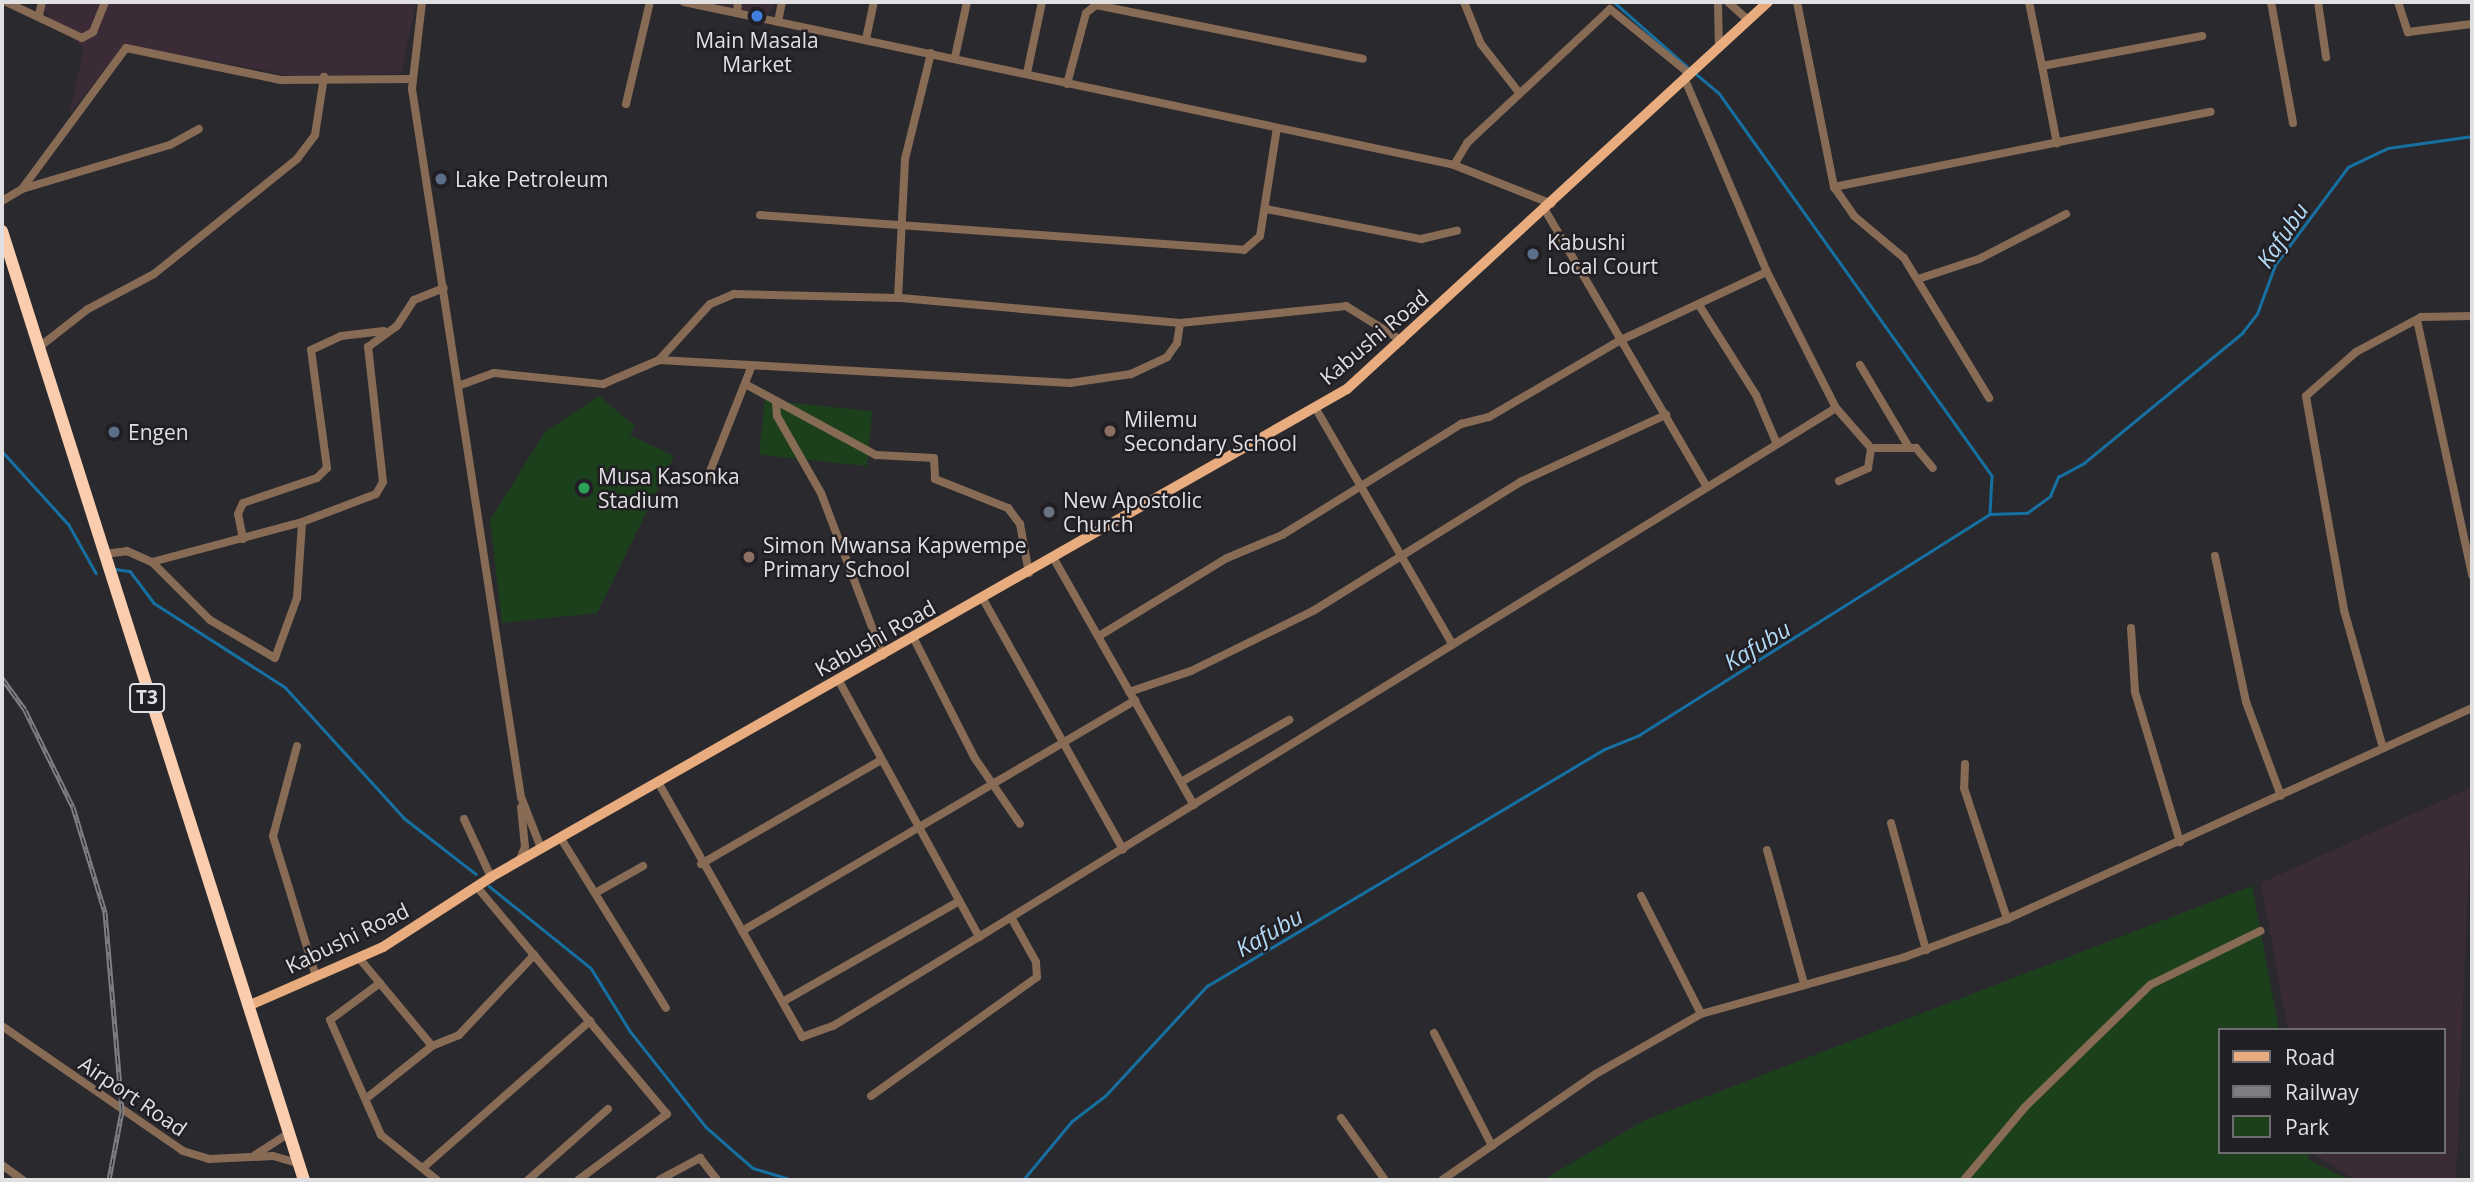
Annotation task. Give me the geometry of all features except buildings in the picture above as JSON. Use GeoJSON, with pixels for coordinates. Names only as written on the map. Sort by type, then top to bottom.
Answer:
{"type":"FeatureCollection","features":[{"type":"Feature","properties":{"kind":"highway","name":"T3"},"geometry":{"type":"LineString","coordinates":[[2,231],[303,1180]]}},
{"type":"Feature","properties":{"kind":"main road","name":"Kabushi Road"},"geometry":{"type":"LineString","coordinates":[[248,1006],[359,958],[560,837],[1316,409],[1402,341],[1768,2]]}},
{"type":"Feature","properties":{"kind":"street"},"geometry":{"type":"LineString","coordinates":[[6,2],[39,15],[82,38],[93,32],[105,2]]}},
{"type":"Feature","properties":{"kind":"street"},"geometry":{"type":"LineString","coordinates":[[39,15],[42,2]]}},
{"type":"Feature","properties":{"kind":"street"},"geometry":{"type":"LineString","coordinates":[[422,2],[412,79],[521,797],[525,847],[519,861]]}},
{"type":"Feature","properties":{"kind":"street"},"geometry":{"type":"LineString","coordinates":[[626,104],[650,2]]}},
{"type":"Feature","properties":{"kind":"street"},"geometry":{"type":"LineString","coordinates":[[684,2],[955,57],[1067,84],[1454,165],[1548,207],[1706,486]]}},
{"type":"Feature","properties":{"kind":"street"},"geometry":{"type":"LineString","coordinates":[[737,13],[738,2]]}},
{"type":"Feature","properties":{"kind":"street"},"geometry":{"type":"LineString","coordinates":[[778,22],[782,2]]}},
{"type":"Feature","properties":{"kind":"street"},"geometry":{"type":"LineString","coordinates":[[866,39],[874,2]]}},
{"type":"Feature","properties":{"kind":"street"},"geometry":{"type":"LineString","coordinates":[[955,57],[967,2]]}},
{"type":"Feature","properties":{"kind":"street"},"geometry":{"type":"LineString","coordinates":[[1027,73],[1042,2]]}},
{"type":"Feature","properties":{"kind":"street"},"geometry":{"type":"LineString","coordinates":[[1464,2],[1481,44],[1520,94]]}},
{"type":"Feature","properties":{"kind":"street"},"geometry":{"type":"LineString","coordinates":[[1718,2],[1719,48]]}},
{"type":"Feature","properties":{"kind":"street"},"geometry":{"type":"LineString","coordinates":[[1728,2],[1747,19]]}},
{"type":"Feature","properties":{"kind":"street"},"geometry":{"type":"LineString","coordinates":[[1797,2],[1834,187],[1918,279],[1989,398]]}},
{"type":"Feature","properties":{"kind":"street"},"geometry":{"type":"LineString","coordinates":[[2029,2],[2057,144]]}},
{"type":"Feature","properties":{"kind":"street"},"geometry":{"type":"LineString","coordinates":[[2271,2],[2293,123]]}},
{"type":"Feature","properties":{"kind":"street"},"geometry":{"type":"LineString","coordinates":[[2318,2],[2326,57]]}},
{"type":"Feature","properties":{"kind":"street"},"geometry":{"type":"LineString","coordinates":[[2398,2],[2408,32],[2472,24]]}},
{"type":"Feature","properties":{"kind":"street"},"geometry":{"type":"LineString","coordinates":[[1067,84],[1086,13],[1096,5],[1363,59]]}},
{"type":"Feature","properties":{"kind":"street"},"geometry":{"type":"LineString","coordinates":[[1454,165],[1467,144],[1610,9],[1689,77],[1767,272],[1836,408],[1871,448]]}},
{"type":"Feature","properties":{"kind":"street"},"geometry":{"type":"LineString","coordinates":[[2042,66],[2202,36]]}},
{"type":"Feature","properties":{"kind":"street"},"geometry":{"type":"LineString","coordinates":[[22,189],[126,48],[281,80],[324,77],[412,79]]}},
{"type":"Feature","properties":{"kind":"street"},"geometry":{"type":"LineString","coordinates":[[898,299],[899,227],[912,119],[931,53]]}},
{"type":"Feature","properties":{"kind":"street"},"geometry":{"type":"LineString","coordinates":[[38,348],[88,309],[154,274],[298,159],[315,135],[324,77]]}},
{"type":"Feature","properties":{"kind":"street"},"geometry":{"type":"LineString","coordinates":[[1834,187],[2211,112]]}},
{"type":"Feature","properties":{"kind":"street"},"geometry":{"type":"LineString","coordinates":[[760,215],[1244,250],[1257,245],[1266,209],[1277,128]]}},
{"type":"Feature","properties":{"kind":"street"},"geometry":{"type":"LineString","coordinates":[[2,201],[22,189],[170,145],[199,129]]}},
{"type":"Feature","properties":{"kind":"street"},"geometry":{"type":"LineString","coordinates":[[1266,209],[1421,239],[1457,231]]}},
{"type":"Feature","properties":{"kind":"street"},"geometry":{"type":"LineString","coordinates":[[1918,279],[1979,259],[2066,214]]}},
{"type":"Feature","properties":{"kind":"street"},"geometry":{"type":"LineString","coordinates":[[1099,636],[1360,487],[1440,436],[1489,417],[1621,340],[1767,272]]}},
{"type":"Feature","properties":{"kind":"street"},"geometry":{"type":"LineString","coordinates":[[243,539],[238,514],[243,503],[317,478],[327,468],[311,350],[341,336],[384,331],[397,326],[414,300],[444,288]]}},
{"type":"Feature","properties":{"kind":"street"},"geometry":{"type":"LineString","coordinates":[[458,387],[494,373],[603,384],[659,360],[722,297],[898,299],[1180,323],[1346,306],[1402,341]]}},
{"type":"Feature","properties":{"kind":"street"},"geometry":{"type":"LineString","coordinates":[[1699,305],[1756,395],[1776,442]]}},
{"type":"Feature","properties":{"kind":"street"},"geometry":{"type":"LineString","coordinates":[[2383,748],[2346,619],[2337,545],[2304,405],[2309,391],[2356,352],[2417,320],[2472,316]]}},
{"type":"Feature","properties":{"kind":"street"},"geometry":{"type":"LineString","coordinates":[[2417,320],[2472,575]]}},
{"type":"Feature","properties":{"kind":"street"},"geometry":{"type":"LineString","coordinates":[[659,360],[751,368],[1070,383],[1131,374],[1167,357],[1177,343],[1180,323]]}},
{"type":"Feature","properties":{"kind":"street"},"geometry":{"type":"LineString","coordinates":[[152,562],[302,522],[381,489],[366,356],[384,331]]}},
{"type":"Feature","properties":{"kind":"street"},"geometry":{"type":"LineString","coordinates":[[1860,365],[1908,446],[1933,468]]}},
{"type":"Feature","properties":{"kind":"street"},"geometry":{"type":"LineString","coordinates":[[707,479],[747,385],[751,368]]}},
{"type":"Feature","properties":{"kind":"street"},"geometry":{"type":"LineString","coordinates":[[747,385],[876,455],[934,458],[935,479],[1008,509],[1020,524],[1029,573]]}},
{"type":"Feature","properties":{"kind":"street"},"geometry":{"type":"LineString","coordinates":[[776,402],[777,416],[821,493],[883,656]]}},
{"type":"Feature","properties":{"kind":"street"},"geometry":{"type":"LineString","coordinates":[[658,782],[701,864],[802,1037],[814,1035],[1123,850],[1776,442],[1836,408]]}},
{"type":"Feature","properties":{"kind":"street"},"geometry":{"type":"LineString","coordinates":[[1316,409],[1452,644]]}},
{"type":"Feature","properties":{"kind":"street"},"geometry":{"type":"LineString","coordinates":[[1129,692],[1247,645],[1402,559],[1520,482],[1666,415]]}},
{"type":"Feature","properties":{"kind":"street"},"geometry":{"type":"LineString","coordinates":[[1871,448],[1908,446]]}},
{"type":"Feature","properties":{"kind":"street"},"geometry":{"type":"LineString","coordinates":[[1839,481],[1868,467],[1871,448]]}},
{"type":"Feature","properties":{"kind":"street"},"geometry":{"type":"LineString","coordinates":[[104,554],[127,551],[152,562],[210,620],[275,658],[297,598],[302,522]]}},
{"type":"Feature","properties":{"kind":"street"},"geometry":{"type":"LineString","coordinates":[[2215,556],[2246,702],[2281,796]]}},
{"type":"Feature","properties":{"kind":"street"},"geometry":{"type":"LineString","coordinates":[[1054,559],[1195,805]]}},
{"type":"Feature","properties":{"kind":"street"},"geometry":{"type":"LineString","coordinates":[[984,599],[1123,850]]}},
{"type":"Feature","properties":{"kind":"street"},"geometry":{"type":"LineString","coordinates":[[2131,628],[2135,692],[2180,842]]}},
{"type":"Feature","properties":{"kind":"street"},"geometry":{"type":"LineString","coordinates":[[914,639],[991,782],[1020,824]]}},
{"type":"Feature","properties":{"kind":"street"},"geometry":{"type":"LineString","coordinates":[[839,681],[979,937]]}},
{"type":"Feature","properties":{"kind":"street"},"geometry":{"type":"LineString","coordinates":[[742,932],[920,829],[991,782],[1135,700]]}},
{"type":"Feature","properties":{"kind":"street"},"geometry":{"type":"LineString","coordinates":[[1443,1180],[1594,1074],[1701,1014],[1926,950],[2007,919],[2472,708]]}},
{"type":"Feature","properties":{"kind":"street"},"geometry":{"type":"LineString","coordinates":[[1181,782],[1289,720]]}},
{"type":"Feature","properties":{"kind":"street"},"geometry":{"type":"LineString","coordinates":[[297,746],[273,836],[316,977]]}},
{"type":"Feature","properties":{"kind":"street"},"geometry":{"type":"LineString","coordinates":[[701,864],[881,760]]}},
{"type":"Feature","properties":{"kind":"street"},"geometry":{"type":"LineString","coordinates":[[1965,764],[1964,788],[2007,919]]}},
{"type":"Feature","properties":{"kind":"street"},"geometry":{"type":"LineString","coordinates":[[521,797],[541,848]]}},
{"type":"Feature","properties":{"kind":"street"},"geometry":{"type":"LineString","coordinates":[[464,819],[491,877]]}},
{"type":"Feature","properties":{"kind":"street"},"geometry":{"type":"LineString","coordinates":[[1891,823],[1926,950]]}},
{"type":"Feature","properties":{"kind":"street"},"geometry":{"type":"LineString","coordinates":[[560,837],[597,892],[666,1008]]}},
{"type":"Feature","properties":{"kind":"street"},"geometry":{"type":"LineString","coordinates":[[1767,850],[1804,983]]}},
{"type":"Feature","properties":{"kind":"street"},"geometry":{"type":"LineString","coordinates":[[597,892],[643,866]]}},
{"type":"Feature","properties":{"kind":"street"},"geometry":{"type":"LineString","coordinates":[[477,887],[667,1114],[578,1180]]}},
{"type":"Feature","properties":{"kind":"street"},"geometry":{"type":"LineString","coordinates":[[1641,895],[1701,1014]]}},
{"type":"Feature","properties":{"kind":"street"},"geometry":{"type":"LineString","coordinates":[[783,1001],[959,901]]}},
{"type":"Feature","properties":{"kind":"street"},"geometry":{"type":"LineString","coordinates":[[871,1096],[1037,977],[1036,962],[1011,917]]}},
{"type":"Feature","properties":{"kind":"street"},"geometry":{"type":"LineString","coordinates":[[1964,1180],[2025,1107],[2144,989],[2260,931]]}},
{"type":"Feature","properties":{"kind":"street"},"geometry":{"type":"LineString","coordinates":[[368,1097],[432,1046],[459,1035],[534,955]]}},
{"type":"Feature","properties":{"kind":"street"},"geometry":{"type":"LineString","coordinates":[[359,958],[432,1046]]}},
{"type":"Feature","properties":{"kind":"street"},"geometry":{"type":"LineString","coordinates":[[380,983],[330,1020],[368,1097],[381,1135],[425,1166],[436,1180]]}},
{"type":"Feature","properties":{"kind":"street"},"geometry":{"type":"LineString","coordinates":[[425,1166],[590,1021]]}},
{"type":"Feature","properties":{"kind":"street"},"geometry":{"type":"LineString","coordinates":[[2,1038],[5,1028]]}},
{"type":"Feature","properties":{"kind":"street","name":"Airport Road"},"geometry":{"type":"LineString","coordinates":[[5,1028],[167,1142],[209,1159],[298,1163]]}},
{"type":"Feature","properties":{"kind":"street"},"geometry":{"type":"LineString","coordinates":[[1434,1033],[1492,1146]]}},
{"type":"Feature","properties":{"kind":"street"},"geometry":{"type":"LineString","coordinates":[[527,1180],[608,1109]]}},
{"type":"Feature","properties":{"kind":"street"},"geometry":{"type":"LineString","coordinates":[[1341,1118],[1385,1180]]}},
{"type":"Feature","properties":{"kind":"street"},"geometry":{"type":"LineString","coordinates":[[245,1159],[289,1133]]}},
{"type":"Feature","properties":{"kind":"street"},"geometry":{"type":"LineString","coordinates":[[659,1180],[700,1158],[718,1180]]}},
{"type":"Feature","properties":{"kind":"street"},"geometry":{"type":"LineString","coordinates":[[2,1165],[23,1180]]}},
{"type":"Feature","properties":{"kind":"shaded area"},"geometry":{"type":"Polygon","coordinates":[[[34,2],[416,2],[401,74],[292,76],[124,44],[69,115],[84,49],[34,2]]]}},
{"type":"Feature","properties":{"kind":"shaded area","name":"Main Masala Market"},"geometry":{"type":"Polygon","coordinates":[[[686,2],[777,2],[764,20],[686,2]]]}},
{"type":"Feature","properties":{"kind":"shaded area"},"geometry":{"type":"Polygon","coordinates":[[[2472,787],[2456,1180],[2355,1180],[2314,1154],[2446,1154],[2446,1028],[2288,1028],[2261,883],[2472,787]]]}},
{"type":"Feature","properties":{"kind":"green space","name":"Musa Kasonka Stadium"},"geometry":{"type":"Polygon","coordinates":[[[599,396],[635,426],[630,435],[674,456],[597,613],[502,623],[490,520],[545,432],[599,396]]]}},
{"type":"Feature","properties":{"kind":"green space"},"geometry":{"type":"Polygon","coordinates":[[[765,400],[872,411],[867,466],[759,455],[765,400]]]}},
{"type":"Feature","properties":{"kind":"green space"},"geometry":{"type":"Polygon","coordinates":[[[2252,886],[2279,1028],[2218,1028],[2218,1154],[2308,1154],[2309,1160],[2350,1180],[1543,1180],[1643,1121],[2252,886]]]}},
{"type":"Feature","properties":{"kind":"waterway"},"geometry":{"type":"LineString","coordinates":[[1614,2],[1690,69]]}},
{"type":"Feature","properties":{"kind":"waterway"},"geometry":{"type":"LineString","coordinates":[[1695,73],[1719,93],[1992,476],[1990,514]]}},
{"type":"Feature","properties":{"kind":"waterway","name":"Kafubu"},"geometry":{"type":"LineString","coordinates":[[1023,1180],[1072,1121],[1105,1096],[1207,986],[1605,749],[1639,735],[1990,514],[2027,513],[2050,496],[2058,477],[2084,463],[2242,333],[2257,314],[2275,265],[2348,167],[2388,148],[2472,136]]}},
{"type":"Feature","properties":{"kind":"waterway"},"geometry":{"type":"LineString","coordinates":[[2,451],[69,525],[96,573]]}},
{"type":"Feature","properties":{"kind":"waterway"},"geometry":{"type":"LineString","coordinates":[[115,569],[130,571],[154,603],[285,687],[404,818],[476,874]]}},
{"type":"Feature","properties":{"kind":"waterway"},"geometry":{"type":"LineString","coordinates":[[489,886],[591,968],[630,1031],[706,1127],[753,1168],[793,1180]]}},
{"type":"Feature","properties":{"kind":"railway"},"geometry":{"type":"LineString","coordinates":[[2,678],[25,710],[73,807],[105,912],[122,1111],[109,1180]]}},
{"type":"Feature","properties":{"kind":"place","name":"Main Masala Market"},"geometry":{"type":"Point","coordinates":[757,16]}},
{"type":"Feature","properties":{"kind":"place","name":"Lake Petroleum"},"geometry":{"type":"Point","coordinates":[441,179]}},
{"type":"Feature","properties":{"kind":"place","name":"Kabushi Local Court"},"geometry":{"type":"Point","coordinates":[1533,254]}},
{"type":"Feature","properties":{"kind":"place","name":"Milemu Secondary School"},"geometry":{"type":"Point","coordinates":[1110,431]}},
{"type":"Feature","properties":{"kind":"place","name":"Engen"},"geometry":{"type":"Point","coordinates":[114,432]}},
{"type":"Feature","properties":{"kind":"place","name":"Musa Kasonka Stadium"},"geometry":{"type":"Point","coordinates":[584,488]}},
{"type":"Feature","properties":{"kind":"place","name":"New Apostolic Church"},"geometry":{"type":"Point","coordinates":[1049,512]}},
{"type":"Feature","properties":{"kind":"place","name":"Simon Mwansa Kapwempe Primary School"},"geometry":{"type":"Point","coordinates":[749,557]}}]}
